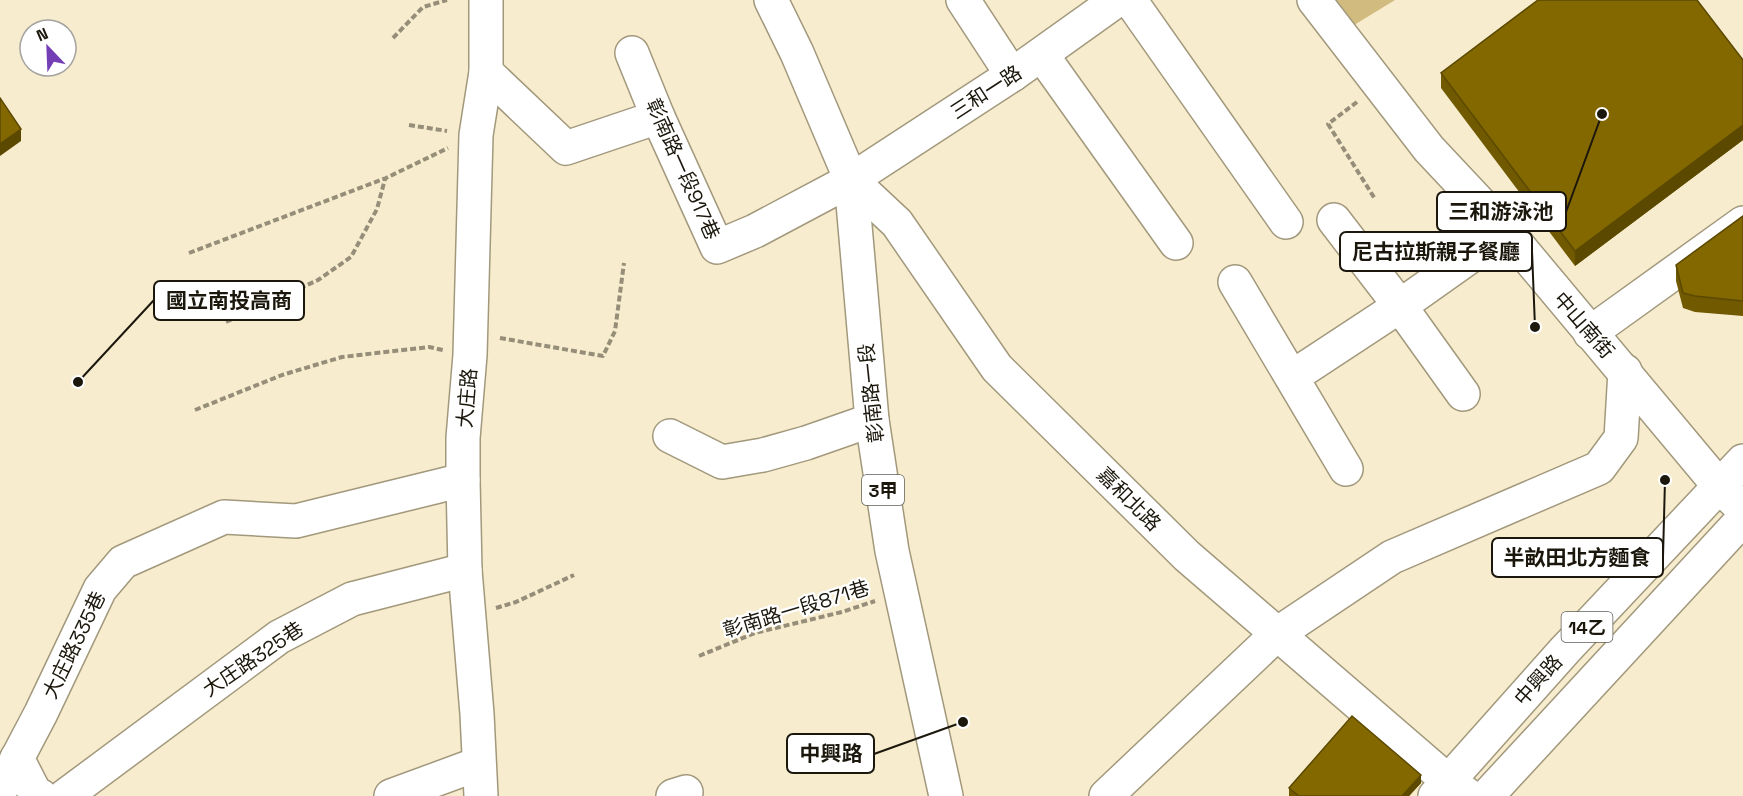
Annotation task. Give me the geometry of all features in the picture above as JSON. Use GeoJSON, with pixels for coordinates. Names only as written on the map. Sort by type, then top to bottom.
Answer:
{"type":"FeatureCollection","features":[{"type":"Feature","properties":{"kind":"street","name":"大庄路"},"geometry":{"type":"LineString","coordinates":[[480,780],[465,570],[463,480],[470,344],[476,135],[486,72],[486,0]]}},
{"type":"Feature","properties":{"kind":"street","name":"彰南路一段"},"geometry":{"type":"LineString","coordinates":[[771,0],[797,53],[851,180],[872,420],[892,551],[946,796]]}},
{"type":"Feature","properties":{"kind":"street"},"geometry":{"type":"LineString","coordinates":[[963,0],[1012,75]]}},
{"type":"Feature","properties":{"kind":"street","name":"三和一路"},"geometry":{"type":"LineString","coordinates":[[851,180],[1042,55],[1117,0]]}},
{"type":"Feature","properties":{"kind":"street"},"geometry":{"type":"LineString","coordinates":[[1130,0],[1286,222]]}},
{"type":"Feature","properties":{"kind":"street","name":"中山南街"},"geometry":{"type":"LineString","coordinates":[[1314,0],[1429,149],[1506,231],[1720,487],[1743,509]]}},
{"type":"Feature","properties":{"kind":"street","name":"彰南路一段917巷"},"geometry":{"type":"LineString","coordinates":[[633,53],[658,117],[717,247],[755,231],[851,180]]}},
{"type":"Feature","properties":{"kind":"street"},"geometry":{"type":"LineString","coordinates":[[1042,55],[1176,243]]}},
{"type":"Feature","properties":{"kind":"street"},"geometry":{"type":"LineString","coordinates":[[486,72],[566,148],[658,117]]}},
{"type":"Feature","properties":{"kind":"street","name":"嘉和北路"},"geometry":{"type":"LineString","coordinates":[[851,180],[897,223],[997,368],[1187,556],[1451,791]]}},
{"type":"Feature","properties":{"kind":"street"},"geometry":{"type":"LineString","coordinates":[[1334,220],[1400,306],[1463,394]]}},
{"type":"Feature","properties":{"kind":"street"},"geometry":{"type":"LineString","coordinates":[[1590,333],[1743,223]]}},
{"type":"Feature","properties":{"kind":"street"},"geometry":{"type":"LineString","coordinates":[[1292,377],[1400,306],[1506,231]]}},
{"type":"Feature","properties":{"kind":"street"},"geometry":{"type":"LineString","coordinates":[[1235,282],[1346,469]]}},
{"type":"Feature","properties":{"kind":"street"},"geometry":{"type":"LineString","coordinates":[[1106,796],[1277,634],[1392,557],[1599,468],[1621,438],[1625,371]]}},
{"type":"Feature","properties":{"kind":"street"},"geometry":{"type":"LineString","coordinates":[[670,436],[722,462],[763,455],[806,443],[872,420]]}},
{"type":"Feature","properties":{"kind":"street","name":"中興路"},"geometry":{"type":"LineString","coordinates":[[1451,791],[1565,650],[1743,462]]}},
{"type":"Feature","properties":{"kind":"street","name":"大庄路335巷"},"geometry":{"type":"LineString","coordinates":[[0,791],[100,589],[123,562],[224,517],[296,521],[463,480]]}},
{"type":"Feature","properties":{"kind":"street","name":"中興路"},"geometry":{"type":"LineString","coordinates":[[1487,796],[1743,519]]}},
{"type":"Feature","properties":{"kind":"street","name":"大庄路325巷"},"geometry":{"type":"LineString","coordinates":[[65,796],[279,637],[352,599],[465,570]]}},
{"type":"Feature","properties":{"kind":"street"},"geometry":{"type":"LineString","coordinates":[[17,758],[36,795],[41,796]]}},
{"type":"Feature","properties":{"kind":"street"},"geometry":{"type":"LineString","coordinates":[[391,796],[480,780]]}},
{"type":"Feature","properties":{"kind":"path"},"geometry":{"type":"LineString","coordinates":[[393,38],[423,7],[447,0]]}},
{"type":"Feature","properties":{"kind":"path"},"geometry":{"type":"LineString","coordinates":[[1375,199],[1328,124],[1379,85]]}},
{"type":"Feature","properties":{"kind":"path"},"geometry":{"type":"LineString","coordinates":[[409,126],[476,135]]}},
{"type":"Feature","properties":{"kind":"path"},"geometry":{"type":"LineString","coordinates":[[189,253],[386,178],[476,135]]}},
{"type":"Feature","properties":{"kind":"path"},"geometry":{"type":"LineString","coordinates":[[226,322],[318,280],[351,257],[377,209],[386,178]]}},
{"type":"Feature","properties":{"kind":"path"},"geometry":{"type":"LineString","coordinates":[[195,410],[282,375],[342,357],[470,344],[603,356],[615,331],[624,263]]}},
{"type":"Feature","properties":{"kind":"path"},"geometry":{"type":"LineString","coordinates":[[469,614],[516,602],[574,575]]}},
{"type":"Feature","properties":{"kind":"path","name":"彰南路一段871巷"},"geometry":{"type":"LineString","coordinates":[[699,656],[756,633],[842,612],[902,593]]}},
{"type":"Feature","properties":{"kind":"shaded area"},"geometry":{"type":"Polygon","coordinates":[[[1324,0],[1395,0],[1346,30],[1324,0]]]}},
{"type":"Feature","properties":{"kind":"building"},"geometry":{"type":"Polygon","coordinates":[[[1538,0],[1697,0],[1743,60],[1743,125],[1575,251],[1441,73],[1538,0]]]}},
{"type":"Feature","properties":{"kind":"building"},"geometry":{"type":"Polygon","coordinates":[[[0,98],[21,129],[0,144],[0,98]]]}},
{"type":"Feature","properties":{"kind":"building"},"geometry":{"type":"Polygon","coordinates":[[[1743,216],[1743,301],[1683,293],[1676,265],[1743,216]]]}},
{"type":"Feature","properties":{"kind":"building"},"geometry":{"type":"Polygon","coordinates":[[[1352,716],[1421,775],[1402,796],[1299,796],[1289,788],[1352,716]]]}},
{"type":"Feature","properties":{"kind":"place","name":"三和游泳池"},"geometry":{"type":"Point","coordinates":[1602,114]}},
{"type":"Feature","properties":{"kind":"place","name":"尼古拉斯親子餐廳"},"geometry":{"type":"Point","coordinates":[1535,327]}},
{"type":"Feature","properties":{"kind":"place","name":"國立南投高商"},"geometry":{"type":"Point","coordinates":[78,382]}},
{"type":"Feature","properties":{"kind":"place","name":"半畝田北方麵食"},"geometry":{"type":"Point","coordinates":[1665,480]}},
{"type":"Feature","properties":{"kind":"place","name":"中興路"},"geometry":{"type":"Point","coordinates":[963,722]}}]}
